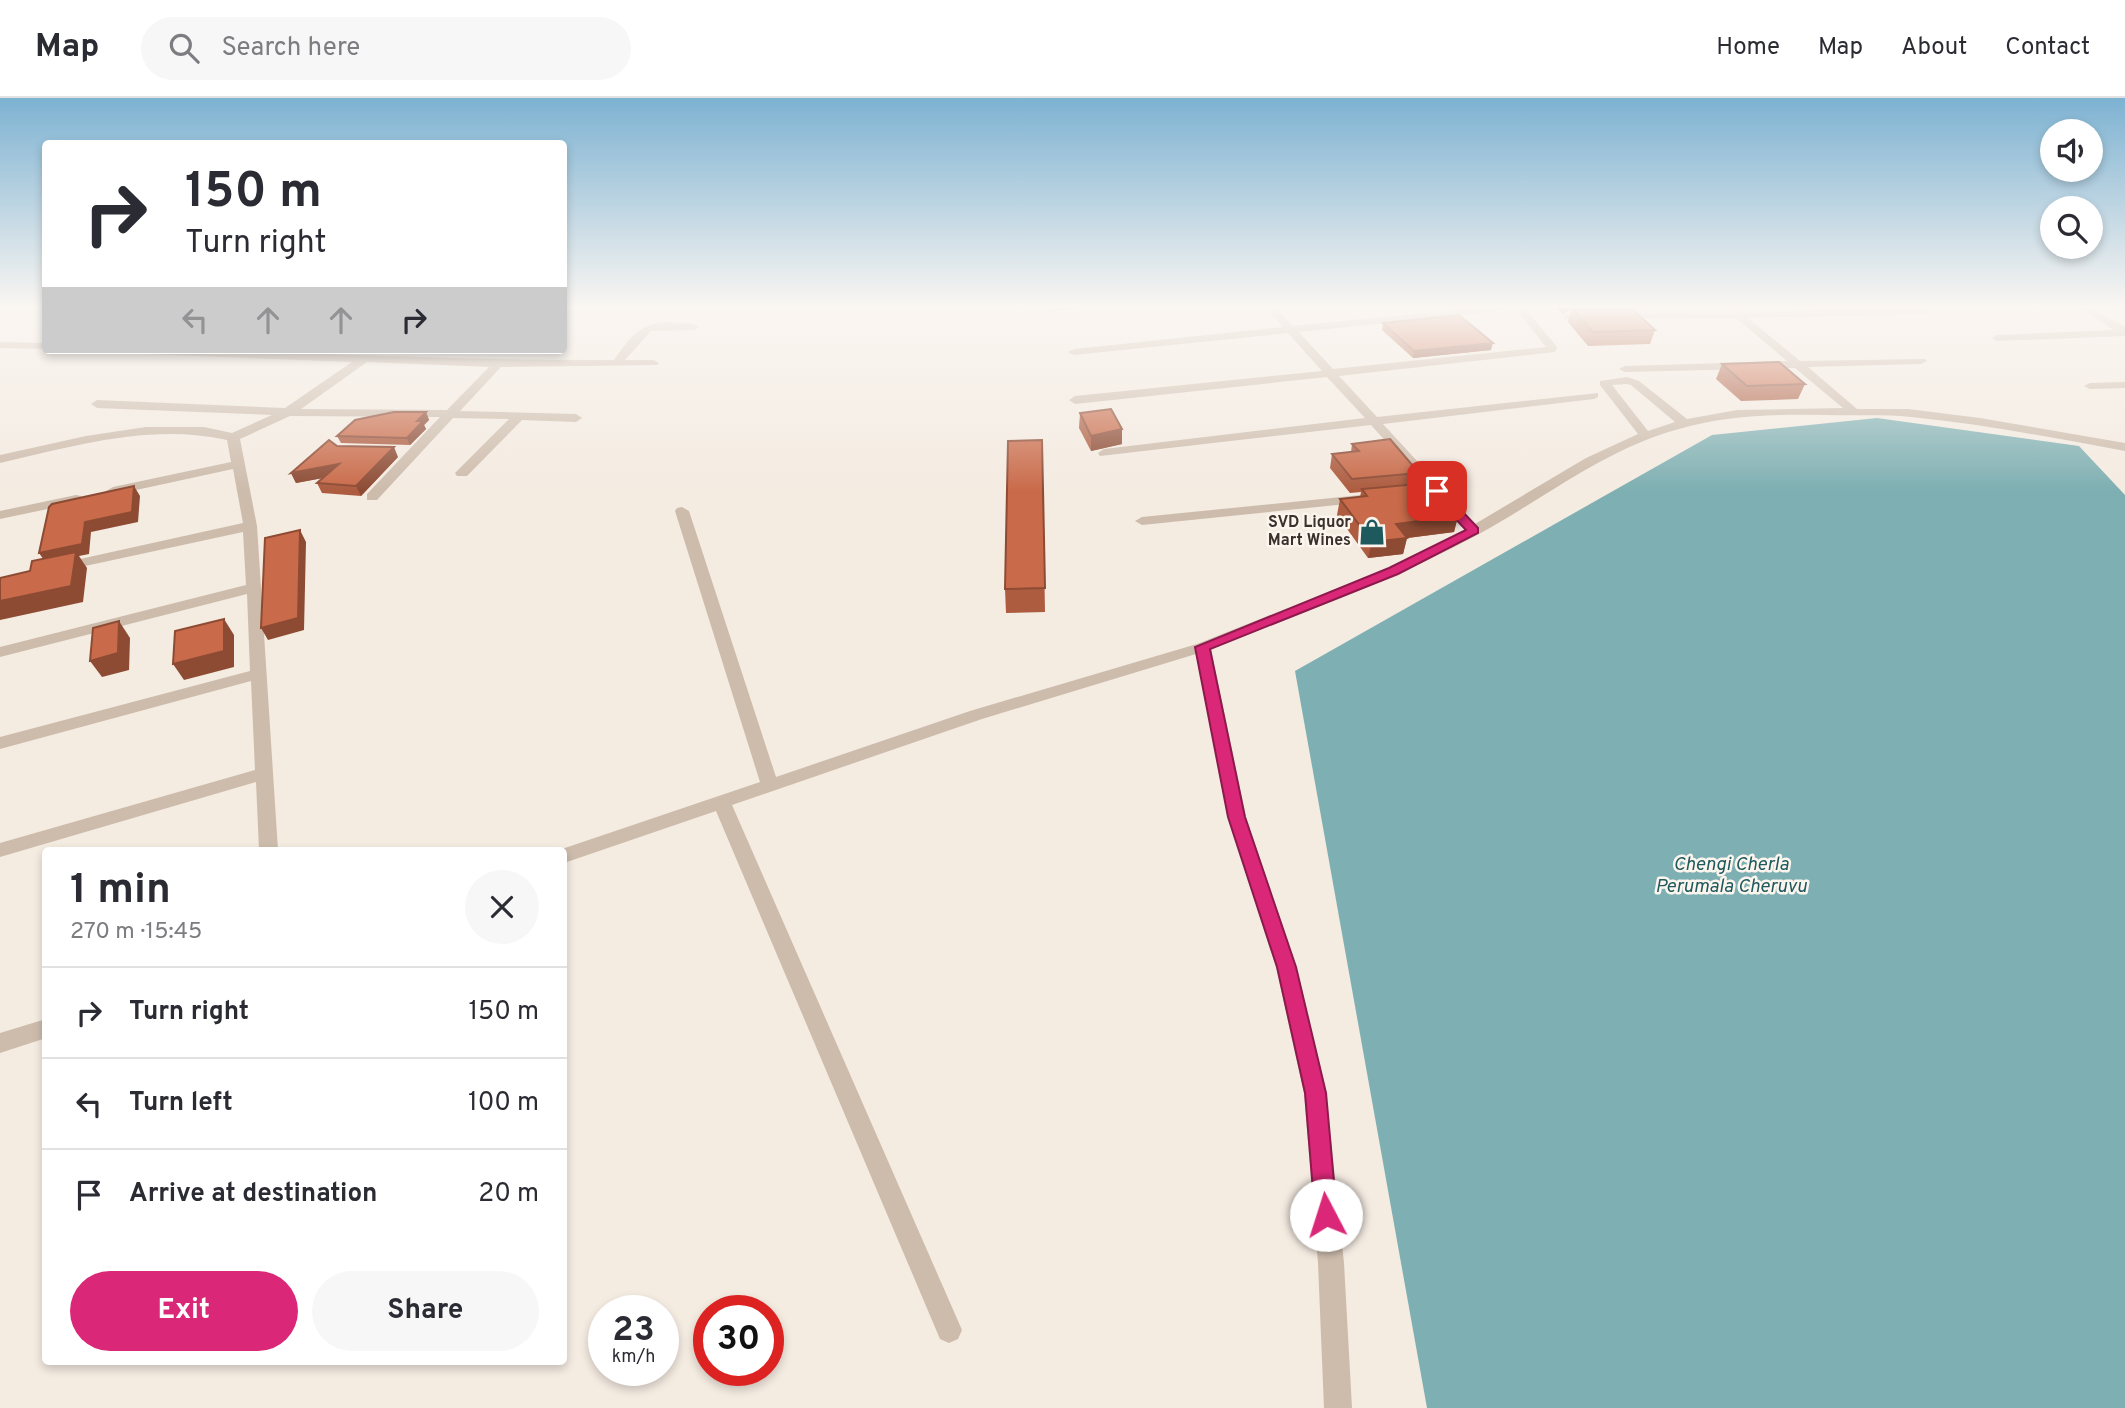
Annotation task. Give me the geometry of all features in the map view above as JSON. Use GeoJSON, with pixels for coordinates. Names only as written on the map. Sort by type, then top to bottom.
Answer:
{"type":"FeatureCollection","features":[{"type":"Feature","properties":{"kind":"street"},"geometry":{"type":"LineString","coordinates":[[0,459],[114,436],[166,429],[204,429],[233,437],[288,412],[350,369]]}},
{"type":"Feature","properties":{"kind":"street"},"geometry":{"type":"LineString","coordinates":[[372,496],[493,369]]}},
{"type":"Feature","properties":{"kind":"street"},"geometry":{"type":"LineString","coordinates":[[1327,369],[1430,492],[1474,531]]}},
{"type":"Feature","properties":{"kind":"street"},"geometry":{"type":"LineString","coordinates":[[1075,400],[1376,369]]}},
{"type":"Feature","properties":{"kind":"street"},"geometry":{"type":"LineString","coordinates":[[1805,369],[1853,411]]}},
{"type":"Feature","properties":{"kind":"street"},"geometry":{"type":"LineString","coordinates":[[1646,436],[1615,401],[1604,383],[1627,380],[1635,383],[1685,424]]}},
{"type":"Feature","properties":{"kind":"street"},"geometry":{"type":"LineString","coordinates":[[2090,386],[2125,385]]}},
{"type":"Feature","properties":{"kind":"street"},"geometry":{"type":"LineString","coordinates":[[1104,453],[1374,424],[1594,396]]}},
{"type":"Feature","properties":{"kind":"street"},"geometry":{"type":"LineString","coordinates":[[97,404],[288,412],[576,418]]}},
{"type":"Feature","properties":{"kind":"street"},"geometry":{"type":"LineString","coordinates":[[567,855],[976,715],[1203,647],[1394,571],[1474,531],[1591,461],[1646,436],[1685,424],[1750,413],[1853,411],[1980,422],[2125,447]]}},
{"type":"Feature","properties":{"kind":"street"},"geometry":{"type":"LineString","coordinates":[[462,473],[519,416]]}},
{"type":"Feature","properties":{"kind":"street"},"geometry":{"type":"LineString","coordinates":[[233,437],[250,526],[269,847]]}},
{"type":"Feature","properties":{"kind":"street"},"geometry":{"type":"LineString","coordinates":[[390,451],[414,452]]}},
{"type":"Feature","properties":{"kind":"street"},"geometry":{"type":"LineString","coordinates":[[0,515],[240,464]]}},
{"type":"Feature","properties":{"kind":"street"},"geometry":{"type":"LineString","coordinates":[[1142,521],[1370,498]]}},
{"type":"Feature","properties":{"kind":"street"},"geometry":{"type":"LineString","coordinates":[[682,511],[770,785]]}},
{"type":"Feature","properties":{"kind":"street"},"geometry":{"type":"LineString","coordinates":[[53,569],[250,526]]}},
{"type":"Feature","properties":{"kind":"street"},"geometry":{"type":"LineString","coordinates":[[0,652],[253,587]]}},
{"type":"Feature","properties":{"kind":"street"},"geometry":{"type":"LineString","coordinates":[[1203,647],[1237,817],[1286,967],[1315,1093],[1331,1264],[1338,1408]]}},
{"type":"Feature","properties":{"kind":"street"},"geometry":{"type":"LineString","coordinates":[[0,743],[259,674]]}},
{"type":"Feature","properties":{"kind":"street"},"geometry":{"type":"LineString","coordinates":[[0,850],[265,773]]}},
{"type":"Feature","properties":{"kind":"street"},"geometry":{"type":"LineString","coordinates":[[721,802],[949,1330]]}},
{"type":"Feature","properties":{"kind":"street"},"geometry":{"type":"LineString","coordinates":[[0,1043],[42,1029]]}},
{"type":"Feature","properties":{"kind":"water","name":"Chengi Cherla Perumala Cheruvu"},"geometry":{"type":"Polygon","coordinates":[[[1877,418],[2079,446],[2125,495],[2125,1408],[1427,1408],[1295,671],[1712,435],[1877,418]]]}},
{"type":"Feature","properties":{"kind":"building"},"geometry":{"type":"Polygon","coordinates":[[[1728,369],[1787,369],[1805,384],[1747,386],[1728,369]]]}},
{"type":"Feature","properties":{"kind":"building"},"geometry":{"type":"Polygon","coordinates":[[[1111,409],[1122,429],[1091,436],[1080,413],[1111,409]]]}},
{"type":"Feature","properties":{"kind":"building"},"geometry":{"type":"Polygon","coordinates":[[[394,412],[426,412],[417,421],[423,421],[407,438],[337,436],[355,420],[394,412]]]}},
{"type":"Feature","properties":{"kind":"building"},"geometry":{"type":"Polygon","coordinates":[[[1390,439],[1419,473],[1352,479],[1332,454],[1359,451],[1352,444],[1390,439]]]}},
{"type":"Feature","properties":{"kind":"building"},"geometry":{"type":"Polygon","coordinates":[[[329,440],[337,446],[394,447],[356,486],[317,483],[339,464],[291,473],[329,440]]]}},
{"type":"Feature","properties":{"kind":"building"},"geometry":{"type":"Polygon","coordinates":[[[1042,440],[1045,588],[1005,589],[1008,441],[1042,440]]]}},
{"type":"Feature","properties":{"kind":"building"},"geometry":{"type":"Polygon","coordinates":[[[1429,483],[1458,516],[1396,524],[1407,538],[1372,542],[1340,499],[1367,496],[1362,489],[1429,483]]]}},
{"type":"Feature","properties":{"kind":"building"},"geometry":{"type":"Polygon","coordinates":[[[134,486],[132,512],[85,522],[82,544],[39,553],[49,507],[52,504],[134,486]]]}},
{"type":"Feature","properties":{"kind":"building"},"geometry":{"type":"Polygon","coordinates":[[[300,530],[298,618],[261,628],[265,538],[300,530]]]}},
{"type":"Feature","properties":{"kind":"building"},"geometry":{"type":"Polygon","coordinates":[[[76,552],[71,586],[0,601],[0,578],[30,571],[32,561],[76,552]]]}},
{"type":"Feature","properties":{"kind":"building"},"geometry":{"type":"Polygon","coordinates":[[[224,619],[224,651],[173,664],[175,631],[224,619]]]}},
{"type":"Feature","properties":{"kind":"building"},"geometry":{"type":"Polygon","coordinates":[[[119,621],[118,653],[90,661],[93,628],[119,621]]]}},
{"type":"Feature","properties":{"kind":"place","name":"SVD Liquor Mart Wines"},"geometry":{"type":"Point","coordinates":[1372,532]}},
{"type":"Feature","properties":{"kind":"route"},"geometry":{"type":"LineString","coordinates":[[1326,1215],[1315,1093],[1286,967],[1237,817],[1203,647],[1394,571],[1474,531],[1437,491]]}}]}
